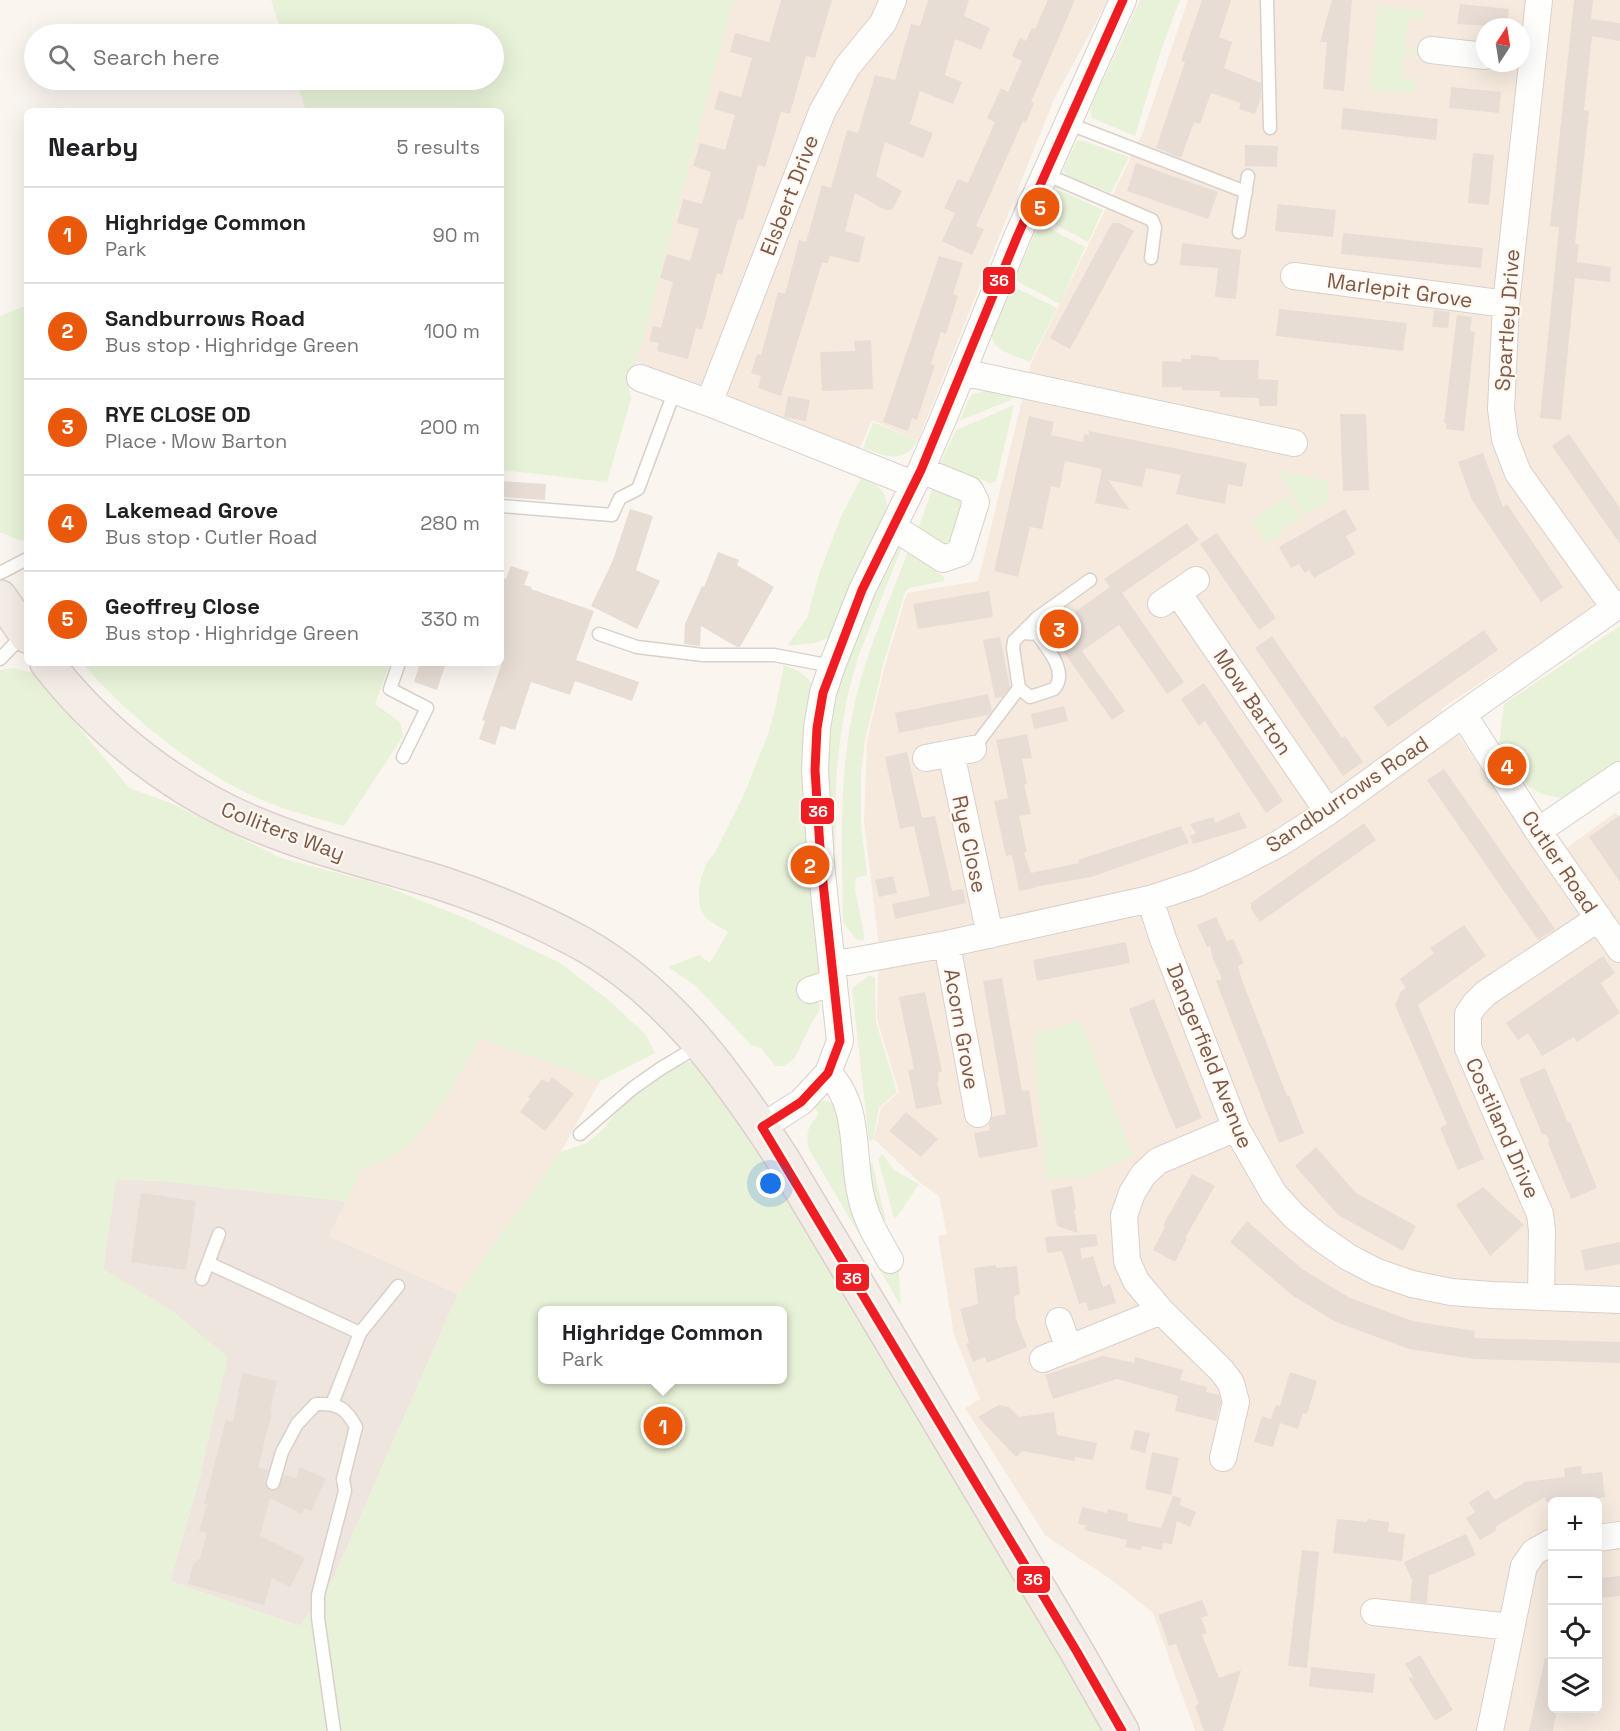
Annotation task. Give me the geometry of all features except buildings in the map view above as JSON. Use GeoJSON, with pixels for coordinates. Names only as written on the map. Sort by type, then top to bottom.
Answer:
{"type":"FeatureCollection","features":[{"type":"Feature","properties":{"kind":"highway"},"geometry":{"type":"LineString","coordinates":[[0,597],[24,631]]}},
{"type":"Feature","properties":{"kind":"highway","name":"Colliters Way"},"geometry":{"type":"LineString","coordinates":[[49,666],[61,682],[125,744],[206,800],[272,831],[323,849],[439,883],[526,916],[582,944],[628,975],[670,1011],[702,1044],[762,1127],[1122,1731]]}},
{"type":"Feature","properties":{"kind":"street","name":"Elsbert Drive"},"geometry":{"type":"LineString","coordinates":[[709,403],[822,112],[847,67],[883,24],[893,0]]}},
{"type":"Feature","properties":{"kind":"street"},"geometry":{"type":"LineString","coordinates":[[762,1127],[801,1102],[828,1073],[840,1041],[826,978],[814,770],[817,728],[832,666],[862,590],[917,477],[1067,123],[1123,0]]}},
{"type":"Feature","properties":{"kind":"street","name":"Spartley Drive"},"geometry":{"type":"LineString","coordinates":[[1530,42],[1539,0]]}},
{"type":"Feature","properties":{"kind":"street"},"geometry":{"type":"LineString","coordinates":[[1431,50],[1476,55]]}},
{"type":"Feature","properties":{"kind":"street","name":"Spartley Drive"},"geometry":{"type":"LineString","coordinates":[[1525,72],[1506,304],[1501,409],[1505,439],[1518,473],[1617,606]]}},
{"type":"Feature","properties":{"kind":"street","name":"Marlepit Grove"},"geometry":{"type":"LineString","coordinates":[[1294,276],[1506,304]]}},
{"type":"Feature","properties":{"kind":"street"},"geometry":{"type":"LineString","coordinates":[[962,372],[1294,443]]}},
{"type":"Feature","properties":{"kind":"street"},"geometry":{"type":"LineString","coordinates":[[640,378],[917,477],[970,490],[974,495],[976,501],[960,553],[943,559],[893,526]]}},
{"type":"Feature","properties":{"kind":"street","name":"Mow Barton"},"geometry":{"type":"LineString","coordinates":[[1178,592],[1328,812]]}},
{"type":"Feature","properties":{"kind":"street","name":"Sandburrows Road"},"geometry":{"type":"LineString","coordinates":[[826,978],[848,962],[947,945],[1150,899],[1198,883],[1236,866],[1280,843],[1328,812],[1617,606]]}},
{"type":"Feature","properties":{"kind":"street","name":"Cutler Road"},"geometry":{"type":"LineString","coordinates":[[1463,714],[1538,831],[1620,949]]}},
{"type":"Feature","properties":{"kind":"street","name":"Rye Close"},"geometry":{"type":"LineString","coordinates":[[950,753],[990,935]]}},
{"type":"Feature","properties":{"kind":"street"},"geometry":{"type":"LineString","coordinates":[[1538,831],[1620,776]]}},
{"type":"Feature","properties":{"kind":"street","name":"Dangerfield Avenue"},"geometry":{"type":"LineString","coordinates":[[1150,899],[1163,939],[1236,1128],[1274,1194],[1294,1216],[1348,1257],[1377,1272],[1422,1286],[1451,1292],[1620,1300]]}},
{"type":"Feature","properties":{"kind":"street","name":"Costiland Drive"},"geometry":{"type":"LineString","coordinates":[[1541,1297],[1540,1214],[1468,1048],[1468,1014],[1486,993],[1599,918]]}},
{"type":"Feature","properties":{"kind":"street","name":"Acorn Grove"},"geometry":{"type":"LineString","coordinates":[[947,945],[978,1114]]}},
{"type":"Feature","properties":{"kind":"street"},"geometry":{"type":"LineString","coordinates":[[828,1073],[839,1084],[848,1101],[860,1195],[868,1220],[890,1260]]}},
{"type":"Feature","properties":{"kind":"street"},"geometry":{"type":"LineString","coordinates":[[1223,1458],[1236,1402],[1231,1383],[1222,1371],[1161,1311],[1136,1281],[1127,1261],[1124,1216],[1132,1193],[1143,1174],[1158,1161],[1236,1128]]}},
{"type":"Feature","properties":{"kind":"street"},"geometry":{"type":"LineString","coordinates":[[1043,1359],[1161,1311]]}},
{"type":"Feature","properties":{"kind":"street"},"geometry":{"type":"LineString","coordinates":[[1059,1320],[1069,1350]]}},
{"type":"Feature","properties":{"kind":"street"},"geometry":{"type":"LineString","coordinates":[[1602,1537],[1620,1535]]}},
{"type":"Feature","properties":{"kind":"street"},"geometry":{"type":"LineString","coordinates":[[1490,1731],[1524,1566],[1534,1552],[1548,1544]]}},
{"type":"Feature","properties":{"kind":"street"},"geometry":{"type":"LineString","coordinates":[[1374,1612],[1511,1627]]}},
{"type":"Feature","properties":{"kind":"lane"},"geometry":{"type":"LineString","coordinates":[[1267,0],[1270,128]]}},
{"type":"Feature","properties":{"kind":"lane"},"geometry":{"type":"LineString","coordinates":[[1067,123],[1246,192]]}},
{"type":"Feature","properties":{"kind":"lane"},"geometry":{"type":"LineString","coordinates":[[1045,174],[1152,220],[1155,227],[1151,258]]}},
{"type":"Feature","properties":{"kind":"lane"},"geometry":{"type":"LineString","coordinates":[[1239,232],[1248,176]]}},
{"type":"Feature","properties":{"kind":"lane"},"geometry":{"type":"LineString","coordinates":[[504,506],[612,515],[620,498],[638,489],[675,390]]}},
{"type":"Feature","properties":{"kind":"lane"},"geometry":{"type":"LineString","coordinates":[[0,573],[24,561]]}},
{"type":"Feature","properties":{"kind":"lane"},"geometry":{"type":"LineString","coordinates":[[1024,633],[1037,618],[1090,580]]}},
{"type":"Feature","properties":{"kind":"lane"},"geometry":{"type":"LineString","coordinates":[[599,634],[637,647],[703,655],[774,655],[832,666]]}},
{"type":"Feature","properties":{"kind":"lane"},"geometry":{"type":"LineString","coordinates":[[1037,634],[1050,651],[1059,671],[1059,680],[1054,689],[1030,697],[1019,688],[1013,648],[1018,635],[1037,634]]}},
{"type":"Feature","properties":{"kind":"lane"},"geometry":{"type":"LineString","coordinates":[[0,659],[24,636]]}},
{"type":"Feature","properties":{"kind":"lane"},"geometry":{"type":"LineString","coordinates":[[398,666],[390,689],[427,708],[403,757]]}},
{"type":"Feature","properties":{"kind":"lane"},"geometry":{"type":"LineString","coordinates":[[950,753],[1019,688]]}},
{"type":"Feature","properties":{"kind":"lane"},"geometry":{"type":"LineString","coordinates":[[580,1134],[633,1088],[702,1044]]}},
{"type":"Feature","properties":{"kind":"lane"},"geometry":{"type":"LineString","coordinates":[[202,1279],[219,1234]]}},
{"type":"Feature","properties":{"kind":"lane"},"geometry":{"type":"LineString","coordinates":[[208,1263],[360,1333]]}},
{"type":"Feature","properties":{"kind":"lane"},"geometry":{"type":"LineString","coordinates":[[332,1404],[360,1333],[398,1286]]}},
{"type":"Feature","properties":{"kind":"lane"},"geometry":{"type":"LineString","coordinates":[[273,1483],[282,1452],[297,1424],[316,1404],[332,1404],[348,1413],[356,1427],[343,1479],[345,1491],[318,1595],[318,1618],[334,1731]]}},
{"type":"Feature","properties":{"kind":"shaded area"},"geometry":{"type":"Polygon","coordinates":[[[733,0],[1108,0],[1054,99],[918,441],[872,420],[859,450],[637,362],[733,0]]]}},
{"type":"Feature","properties":{"kind":"shaded area"},"geometry":{"type":"Polygon","coordinates":[[[1188,0],[1620,0],[1620,590],[1441,709],[1545,864],[1616,812],[1620,818],[1620,1731],[1195,1731],[1153,1613],[1113,1581],[1045,1535],[965,1408],[980,1399],[954,1335],[938,1236],[947,1234],[939,1196],[918,1181],[874,1139],[881,1108],[899,1092],[877,1019],[879,945],[864,823],[867,740],[885,665],[907,593],[978,581],[1031,363],[1143,132],[1188,0]]]}},
{"type":"Feature","properties":{"kind":"shaded area"},"geometry":{"type":"Polygon","coordinates":[[[480,1038],[600,1081],[561,1152],[458,1294],[329,1236],[361,1170],[391,1157],[449,1093],[480,1038]]]}},
{"type":"Feature","properties":{"kind":"shaded area"},"geometry":{"type":"Polygon","coordinates":[[[116,1179],[163,1181],[346,1201],[329,1236],[458,1294],[333,1579],[300,1626],[170,1581],[199,1480],[227,1357],[103,1269],[116,1179]]]}},
{"type":"Feature","properties":{"kind":"green space"},"geometry":{"type":"Polygon","coordinates":[[[271,0],[733,0],[637,362],[627,379],[631,399],[607,482],[504,470],[504,108],[305,108],[299,90],[504,90],[504,24],[279,24],[271,0]]]}},
{"type":"Feature","properties":{"kind":"green space"},"geometry":{"type":"Polygon","coordinates":[[[1140,0],[1180,0],[1160,53],[1135,136],[1092,118],[1090,109],[1140,0]]]}},
{"type":"Feature","properties":{"kind":"green space"},"geometry":{"type":"Polygon","coordinates":[[[1378,6],[1425,11],[1424,19],[1408,18],[1405,49],[1421,51],[1420,55],[1405,53],[1403,78],[1416,79],[1414,94],[1370,90],[1378,6]]]}},
{"type":"Feature","properties":{"kind":"green space"},"geometry":{"type":"Polygon","coordinates":[[[1081,140],[1129,157],[1111,193],[1068,176],[1063,170],[1077,141],[1081,140]]]}},
{"type":"Feature","properties":{"kind":"green space"},"geometry":{"type":"Polygon","coordinates":[[[1055,190],[1103,210],[1088,242],[1042,217],[1055,190]]]}},
{"type":"Feature","properties":{"kind":"green space"},"geometry":{"type":"Polygon","coordinates":[[[1039,223],[1085,247],[1060,304],[1015,280],[1039,223]]]}},
{"type":"Feature","properties":{"kind":"green space"},"geometry":{"type":"Polygon","coordinates":[[[1012,286],[1057,308],[1030,362],[1006,352],[993,341],[992,335],[1012,286]]]}},
{"type":"Feature","properties":{"kind":"green space"},"geometry":{"type":"Polygon","coordinates":[[[24,306],[24,540],[0,532],[0,316],[24,306]]]}},
{"type":"Feature","properties":{"kind":"green space"},"geometry":{"type":"Polygon","coordinates":[[[987,390],[1012,395],[1013,399],[959,421],[971,395],[987,390]]]}},
{"type":"Feature","properties":{"kind":"green space"},"geometry":{"type":"Polygon","coordinates":[[[1014,405],[996,481],[990,483],[940,464],[956,430],[1014,405]]]}},
{"type":"Feature","properties":{"kind":"green space"},"geometry":{"type":"Polygon","coordinates":[[[873,422],[918,441],[912,449],[900,456],[886,456],[863,448],[873,422]]]}},
{"type":"Feature","properties":{"kind":"green space"},"geometry":{"type":"Polygon","coordinates":[[[1278,471],[1327,481],[1329,499],[1304,515],[1278,471]]]}},
{"type":"Feature","properties":{"kind":"green space"},"geometry":{"type":"Polygon","coordinates":[[[861,478],[873,483],[881,490],[886,499],[888,512],[831,637],[815,643],[787,646],[807,618],[819,574],[841,517],[861,478]]]}},
{"type":"Feature","properties":{"kind":"green space"},"geometry":{"type":"Polygon","coordinates":[[[933,487],[957,496],[961,502],[955,533],[948,542],[942,545],[918,529],[933,487]]]}},
{"type":"Feature","properties":{"kind":"green space"},"geometry":{"type":"Polygon","coordinates":[[[1287,496],[1302,517],[1266,543],[1251,520],[1287,496]]]}},
{"type":"Feature","properties":{"kind":"green space"},"geometry":{"type":"Polygon","coordinates":[[[902,547],[858,657],[847,697],[836,784],[835,879],[826,804],[826,729],[839,673],[891,552],[902,547]]]}},
{"type":"Feature","properties":{"kind":"green space"},"geometry":{"type":"Polygon","coordinates":[[[908,551],[944,577],[944,581],[909,588],[905,592],[883,665],[865,740],[861,772],[861,824],[867,875],[856,878],[855,889],[864,934],[863,941],[856,939],[843,922],[842,814],[845,760],[854,707],[864,668],[908,551]]]}},
{"type":"Feature","properties":{"kind":"green space"},"geometry":{"type":"Polygon","coordinates":[[[1620,626],[1620,762],[1573,795],[1560,798],[1542,794],[1528,786],[1499,746],[1504,704],[1620,626]]]}},
{"type":"Feature","properties":{"kind":"green space"},"geometry":{"type":"Polygon","coordinates":[[[784,665],[806,677],[814,689],[811,856],[805,856],[807,872],[812,872],[821,974],[819,1011],[795,1058],[784,1066],[775,1066],[761,1048],[751,1045],[696,986],[668,967],[699,955],[710,963],[728,932],[704,915],[699,900],[700,882],[710,858],[715,853],[743,797],[767,737],[784,665]]]}},
{"type":"Feature","properties":{"kind":"green space"},"geometry":{"type":"Polygon","coordinates":[[[86,666],[389,666],[375,704],[400,722],[403,736],[344,826],[270,803],[214,775],[141,722],[86,666]]]}},
{"type":"Feature","properties":{"kind":"green space"},"geometry":{"type":"Polygon","coordinates":[[[14,668],[35,674],[129,788],[173,804],[281,858],[382,885],[465,918],[560,963],[611,1002],[646,1035],[655,1053],[600,1081],[480,1038],[449,1093],[417,1139],[391,1157],[361,1170],[346,1201],[163,1181],[116,1180],[103,1269],[170,1309],[228,1357],[199,1480],[170,1581],[300,1626],[333,1579],[458,1294],[561,1152],[587,1143],[600,1132],[629,1098],[662,1075],[687,1062],[700,1063],[746,1127],[1054,1638],[1103,1731],[0,1731],[0,670],[14,668]]]}},
{"type":"Feature","properties":{"kind":"green space"},"geometry":{"type":"Polygon","coordinates":[[[869,975],[875,978],[876,1022],[897,1092],[879,1108],[873,1140],[869,1141],[852,989],[869,975]]]}},
{"type":"Feature","properties":{"kind":"green space"},"geometry":{"type":"Polygon","coordinates":[[[1080,1020],[1133,1156],[1089,1176],[1045,1180],[1034,1034],[1080,1020]]]}},
{"type":"Feature","properties":{"kind":"green space"},"geometry":{"type":"Polygon","coordinates":[[[821,1101],[830,1102],[839,1107],[898,1262],[901,1306],[809,1149],[808,1130],[819,1114],[813,1106],[821,1101]]]}},
{"type":"Feature","properties":{"kind":"green space"},"geometry":{"type":"Polygon","coordinates":[[[882,1154],[894,1170],[919,1184],[897,1217],[894,1218],[878,1159],[882,1154]]]}},
{"type":"Feature","properties":{"kind":"green space"},"geometry":{"type":"Polygon","coordinates":[[[872,1162],[886,1221],[877,1220],[866,1168],[872,1162]]]}},
{"type":"Feature","properties":{"kind":"transit line","name":"36"},"geometry":{"type":"LineString","coordinates":[[762,1127],[801,1102],[828,1073],[840,1041],[821,864],[815,770],[817,728],[823,693],[862,590],[921,470],[1017,237],[1123,0]]}},
{"type":"Feature","properties":{"kind":"transit line","name":"36"},"geometry":{"type":"LineString","coordinates":[[762,1127],[1122,1731]]}},
{"type":"Feature","properties":{"kind":"place","name":"Geoffrey Close"},"geometry":{"type":"Point","coordinates":[1040,207]}},
{"type":"Feature","properties":{"kind":"place","name":"RYE CLOSE OD"},"geometry":{"type":"Point","coordinates":[1059,629]}},
{"type":"Feature","properties":{"kind":"place","name":"Lakemead Grove"},"geometry":{"type":"Point","coordinates":[1507,766]}},
{"type":"Feature","properties":{"kind":"place","name":"Sandburrows Road"},"geometry":{"type":"Point","coordinates":[810,865]}},
{"type":"Feature","properties":{"kind":"place","name":"Highridge Common"},"geometry":{"type":"Point","coordinates":[663,1426]}}]}
